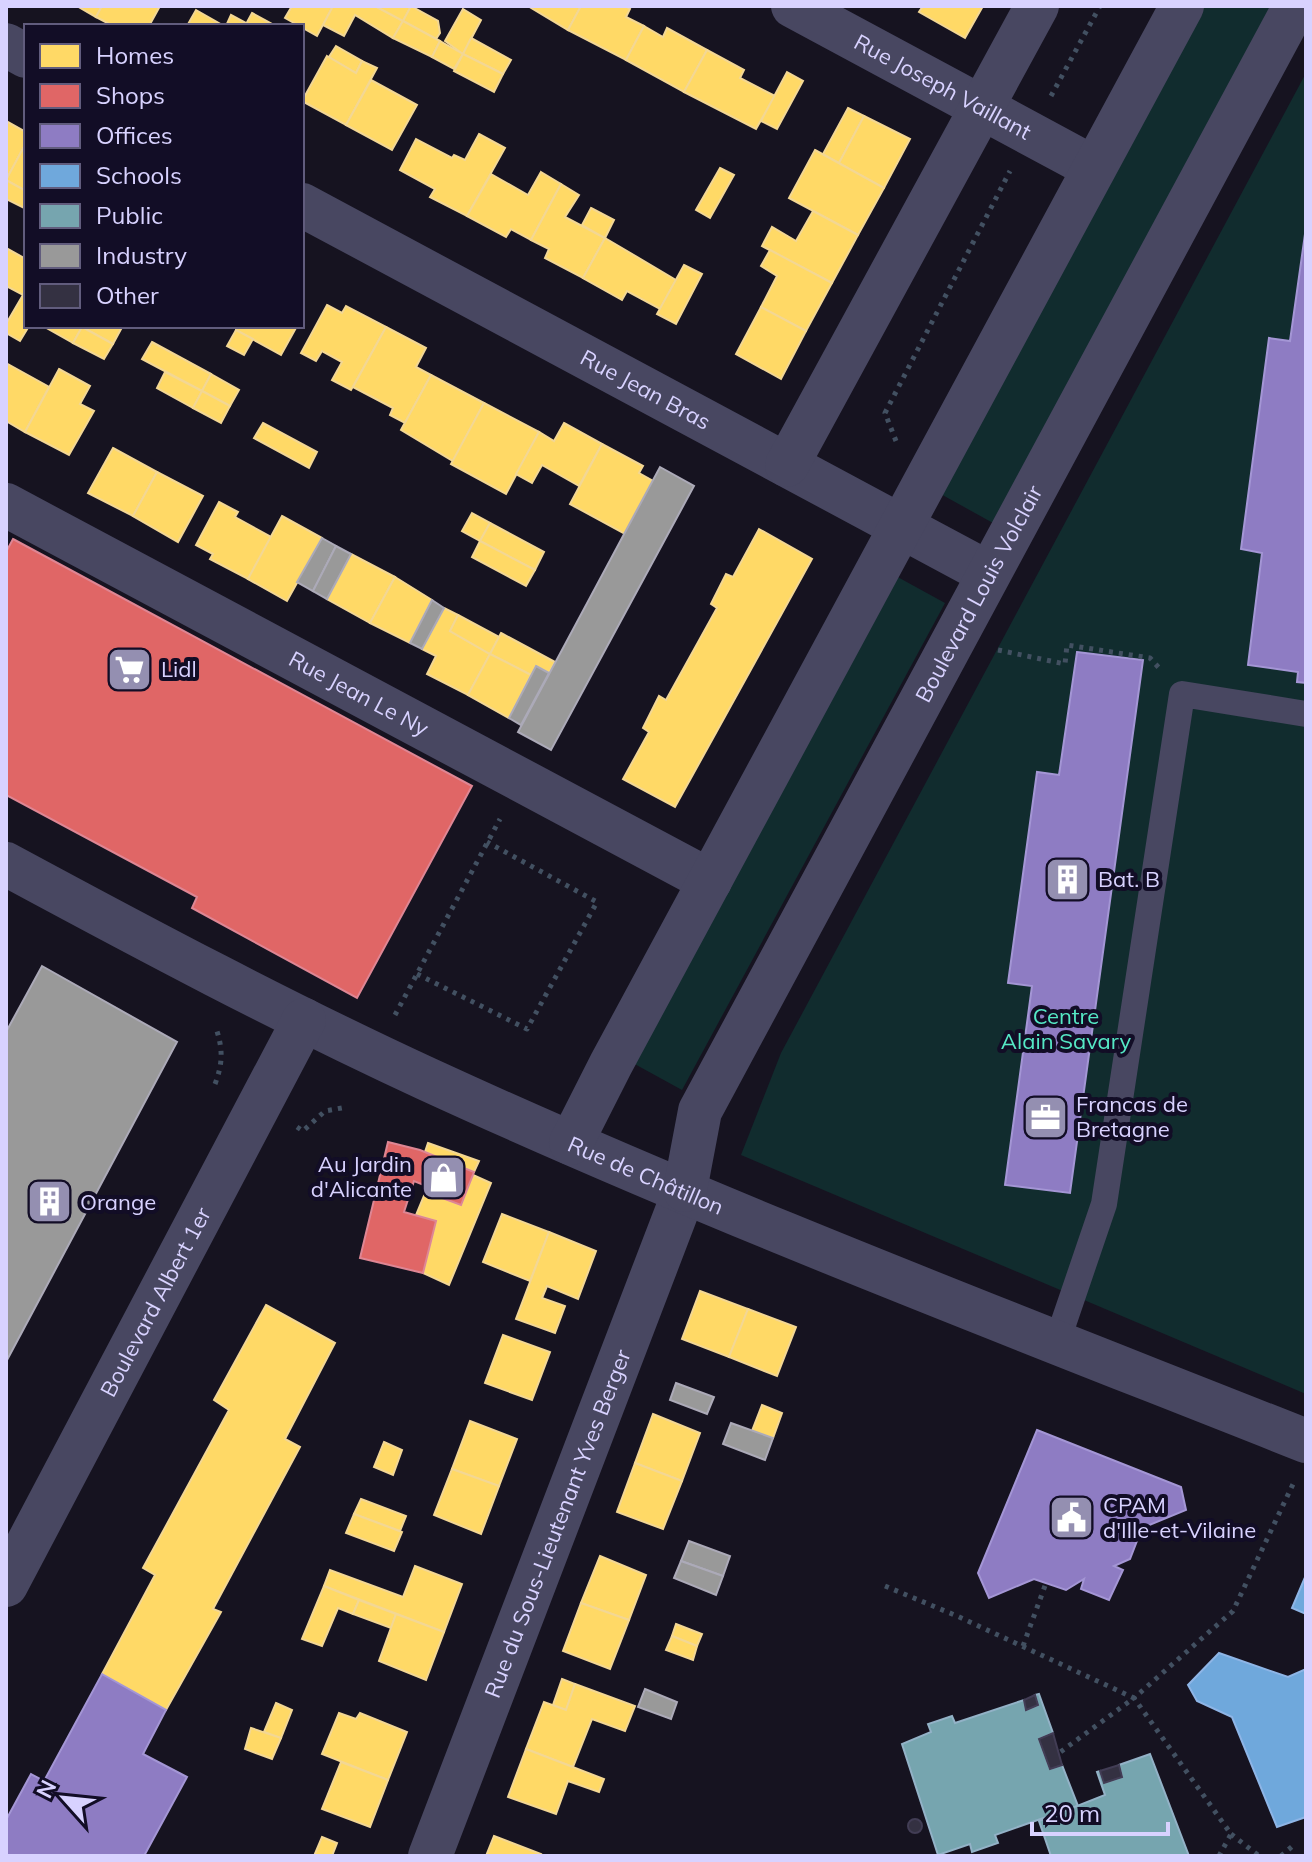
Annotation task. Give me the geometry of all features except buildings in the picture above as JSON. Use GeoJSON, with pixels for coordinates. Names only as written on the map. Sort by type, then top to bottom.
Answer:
{"type":"FeatureCollection","features":[{"type":"Feature","properties":{"kind":"street","name":"Rue Joseph Vaillant"},"geometry":{"type":"LineString","coordinates":[[793,6],[1094,168]]}},
{"type":"Feature","properties":{"kind":"street"},"geometry":{"type":"LineString","coordinates":[[787,465],[1037,6]]}},
{"type":"Feature","properties":{"kind":"street"},"geometry":{"type":"LineString","coordinates":[[571,1143],[1182,6]]}},
{"type":"Feature","properties":{"kind":"street","name":"Boulevard Louis Volclair"},"geometry":{"type":"LineString","coordinates":[[685,1190],[700,1111],[1295,6]]}},
{"type":"Feature","properties":{"kind":"street"},"geometry":{"type":"LineString","coordinates":[[6,45],[24,55]]}},
{"type":"Feature","properties":{"kind":"street","name":"Rue Jean Bras"},"geometry":{"type":"LineString","coordinates":[[304,206],[988,573]]}},
{"type":"Feature","properties":{"kind":"street","name":"Rue Jean Le Ny"},"geometry":{"type":"LineString","coordinates":[[6,505],[710,881]]}},
{"type":"Feature","properties":{"kind":"street","name":"Rue de Châtillon"},"geometry":{"type":"LineString","coordinates":[[6,864],[182,959],[429,1080],[571,1143],[1057,1342],[1303,1456]]}},
{"type":"Feature","properties":{"kind":"street","name":"Boulevard Albert 1er"},"geometry":{"type":"LineString","coordinates":[[6,1585],[304,1020]]}},
{"type":"Feature","properties":{"kind":"street","name":"Rue du Sous-Lieutenant Yves Berger"},"geometry":{"type":"LineString","coordinates":[[430,1856],[685,1190]]}},
{"type":"Feature","properties":{"kind":"lane"},"geometry":{"type":"LineString","coordinates":[[1057,1342],[1104,1204],[1182,694],[1306,714]]}},
{"type":"Feature","properties":{"kind":"path"},"geometry":{"type":"LineString","coordinates":[[896,442],[885,413],[1030,133],[1100,6]]}},
{"type":"Feature","properties":{"kind":"path"},"geometry":{"type":"LineString","coordinates":[[1065,664],[1067,645],[1150,658],[1182,694]]}},
{"type":"Feature","properties":{"kind":"path"},"geometry":{"type":"LineString","coordinates":[[985,648],[1075,666]]}},
{"type":"Feature","properties":{"kind":"path"},"geometry":{"type":"LineString","coordinates":[[392,1021],[521,779]]}},
{"type":"Feature","properties":{"kind":"path"},"geometry":{"type":"LineString","coordinates":[[417,974],[527,1029],[597,902],[487,842]]}},
{"type":"Feature","properties":{"kind":"path"},"geometry":{"type":"LineString","coordinates":[[1059,1753],[1134,1698],[1233,1611],[1303,1456]]}},
{"type":"Feature","properties":{"kind":"path"},"geometry":{"type":"LineString","coordinates":[[1023,1646],[1046,1583]]}},
{"type":"Feature","properties":{"kind":"path"},"geometry":{"type":"LineString","coordinates":[[885,1586],[1134,1698],[1231,1834],[1259,1856]]}},
{"type":"Feature","properties":{"kind":"path"},"geometry":{"type":"LineString","coordinates":[[1219,1856],[1231,1834]]}},
{"type":"Feature","properties":{"kind":"path"},"geometry":{"type":"LineString","coordinates":[[1281,1856],[1295,1844]]}},
{"type":"Feature","properties":{"kind":"green space"},"geometry":{"type":"Polygon","coordinates":[[[1200,6],[1273,6],[993,523],[937,492],[1200,6]]]}},
{"type":"Feature","properties":{"kind":"green space","name":"Centre Alain Savary"},"geometry":{"type":"Polygon","coordinates":[[[1306,73],[1306,1394],[741,1155],[781,1053],[1306,73]]]}},
{"type":"Feature","properties":{"kind":"green space"},"geometry":{"type":"Polygon","coordinates":[[[894,575],[945,603],[682,1090],[631,1062],[894,575]]]}},
{"type":"Feature","properties":{"kind":"place","name":"Lidl"},"geometry":{"type":"Point","coordinates":[130,669]}},
{"type":"Feature","properties":{"kind":"place","name":"Bat. B"},"geometry":{"type":"Point","coordinates":[1067,879]}},
{"type":"Feature","properties":{"kind":"place","name":"Francas de Bretagne"},"geometry":{"type":"Point","coordinates":[1045,1117]}},
{"type":"Feature","properties":{"kind":"place","name":"Au Jardin d'Alicante"},"geometry":{"type":"Point","coordinates":[443,1177]}},
{"type":"Feature","properties":{"kind":"place","name":"Orange"},"geometry":{"type":"Point","coordinates":[49,1202]}},
{"type":"Feature","properties":{"kind":"place","name":"CPAM d'Ille-et-Vilaine"},"geometry":{"type":"Point","coordinates":[1072,1518]}}]}
